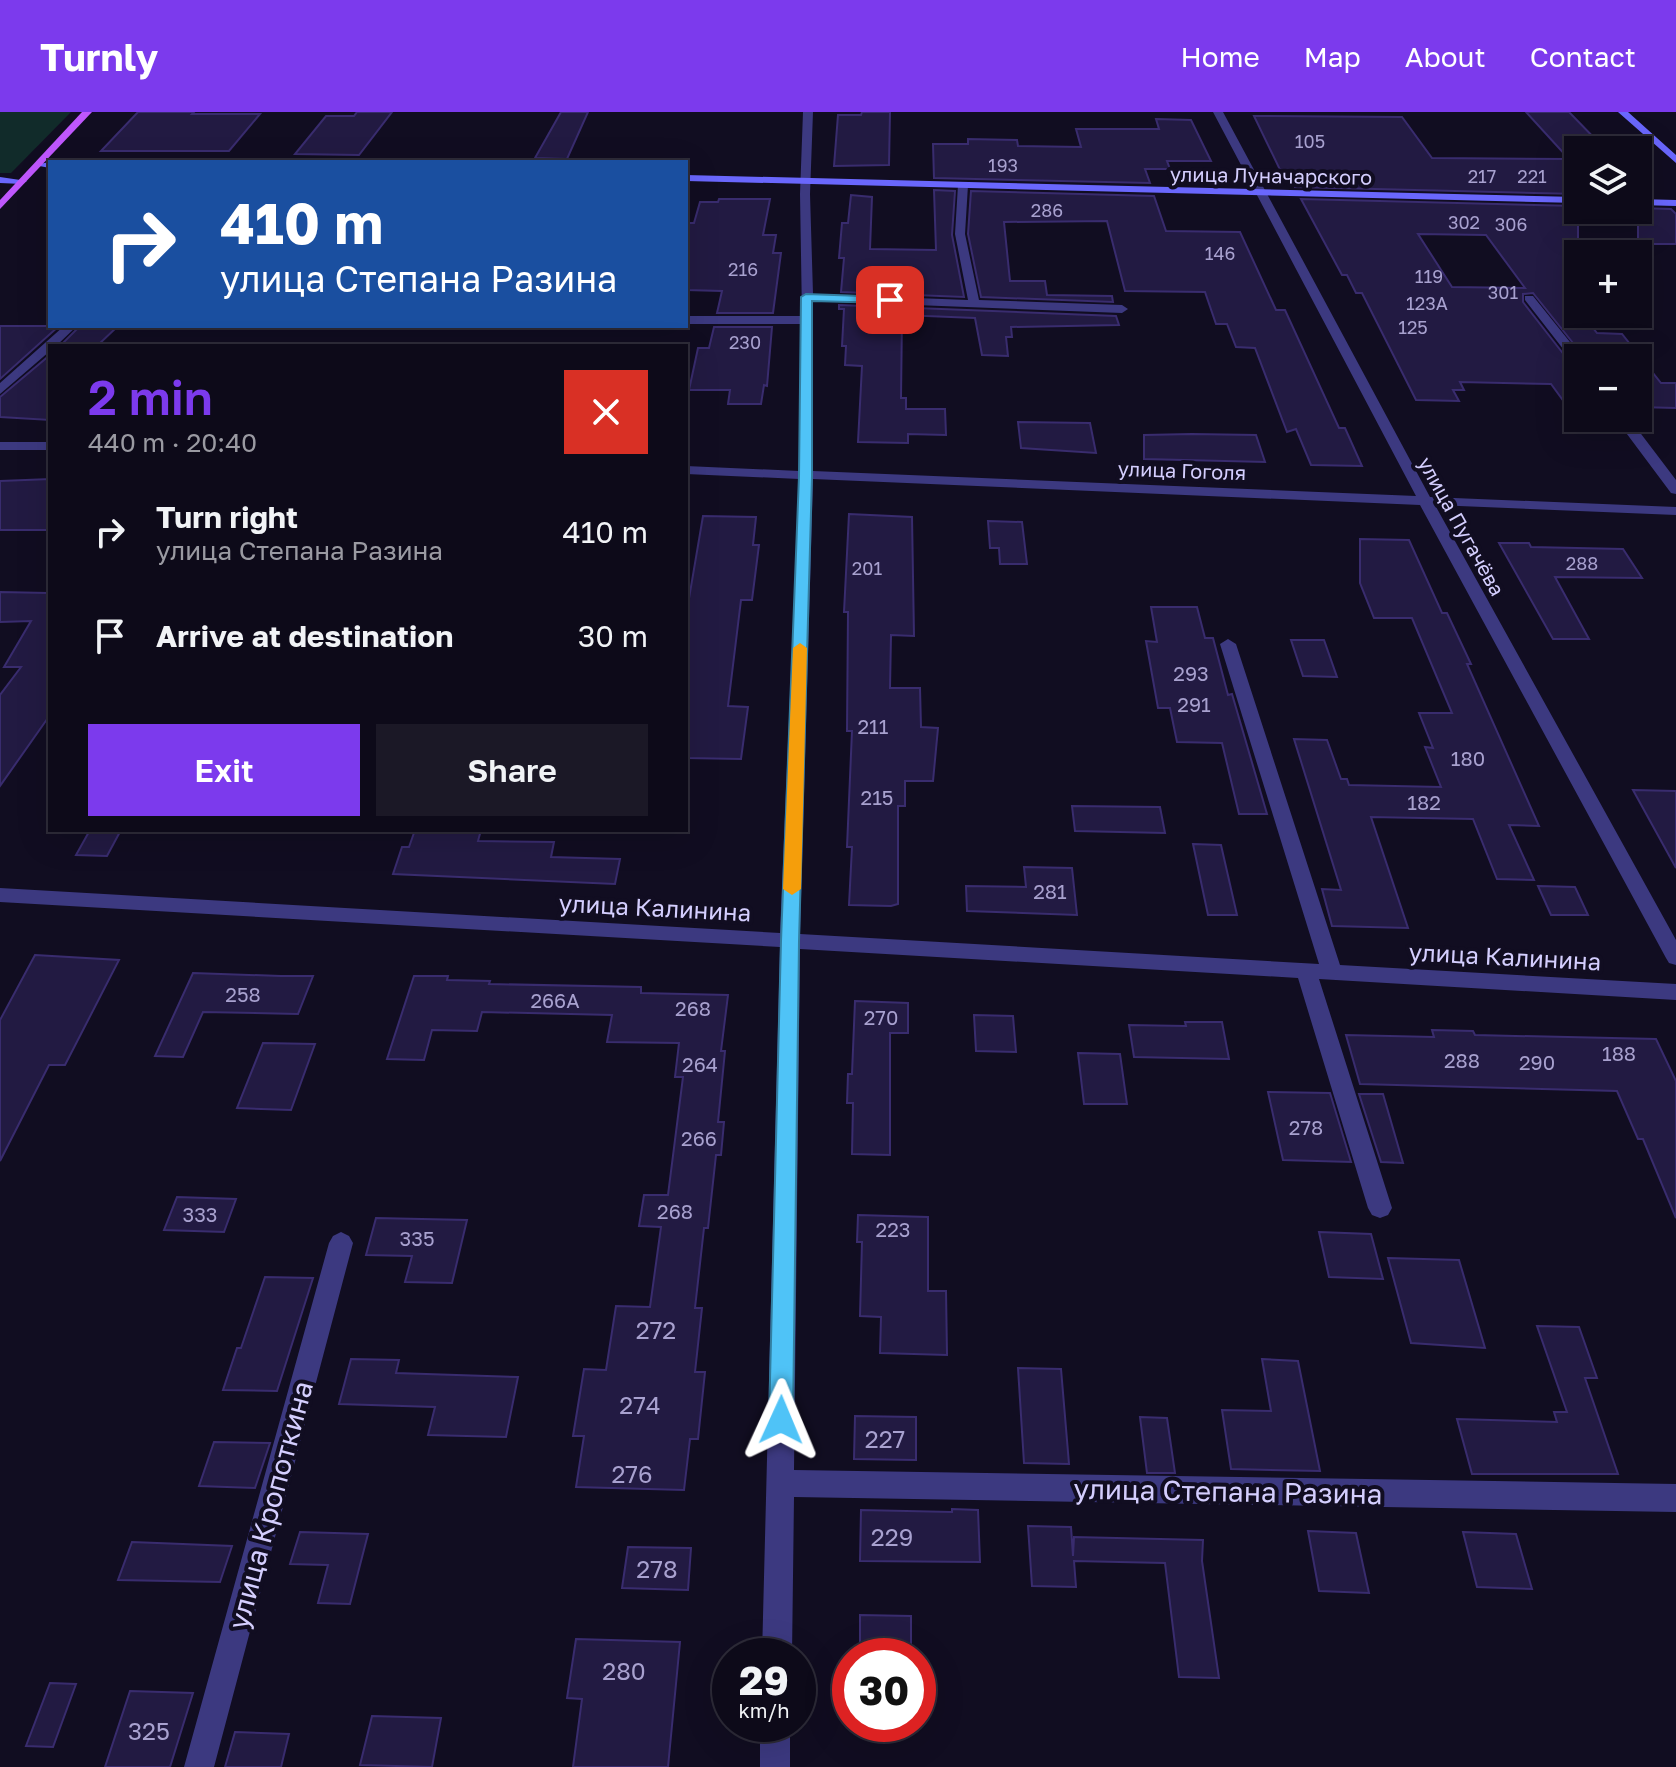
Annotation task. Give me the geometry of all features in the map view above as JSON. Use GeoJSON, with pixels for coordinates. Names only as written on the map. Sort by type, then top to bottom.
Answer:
{"type":"FeatureCollection","features":[{"type":"Feature","properties":{"kind":"main road"},"geometry":{"type":"LineString","coordinates":[[48,160],[87,112]]}},
{"type":"Feature","properties":{"kind":"main road"},"geometry":{"type":"LineString","coordinates":[[1623,112],[1676,160]]}},
{"type":"Feature","properties":{"kind":"main road"},"geometry":{"type":"LineString","coordinates":[[0,206],[22,181],[44,165]]}},
{"type":"Feature","properties":{"kind":"main road","name":"улица Луначарского"},"geometry":{"type":"LineString","coordinates":[[688,178],[1564,200]]}},
{"type":"Feature","properties":{"kind":"main road"},"geometry":{"type":"LineString","coordinates":[[0,180],[22,181]]}},
{"type":"Feature","properties":{"kind":"main road"},"geometry":{"type":"LineString","coordinates":[[1652,202],[1676,203]]}},
{"type":"Feature","properties":{"kind":"street"},"geometry":{"type":"LineString","coordinates":[[777,1638],[790,941],[806,476],[808,112]]}},
{"type":"Feature","properties":{"kind":"street","name":"улица Пугачёва"},"geometry":{"type":"LineString","coordinates":[[1218,112],[1425,500],[1676,958]]}},
{"type":"Feature","properties":{"kind":"street"},"geometry":{"type":"LineString","coordinates":[[963,185],[960,234],[974,303]]}},
{"type":"Feature","properties":{"kind":"street"},"geometry":{"type":"LineString","coordinates":[[806,297],[1122,309]]}},
{"type":"Feature","properties":{"kind":"street"},"geometry":{"type":"LineString","coordinates":[[1529,298],[1565,344]]}},
{"type":"Feature","properties":{"kind":"street"},"geometry":{"type":"LineString","coordinates":[[688,320],[808,320]]}},
{"type":"Feature","properties":{"kind":"street"},"geometry":{"type":"LineString","coordinates":[[51,344],[69,328]]}},
{"type":"Feature","properties":{"kind":"street"},"geometry":{"type":"LineString","coordinates":[[0,390],[48,347]]}},
{"type":"Feature","properties":{"kind":"street"},"geometry":{"type":"LineString","coordinates":[[1632,432],[1676,490]]}},
{"type":"Feature","properties":{"kind":"street"},"geometry":{"type":"LineString","coordinates":[[0,446],[48,446]]}},
{"type":"Feature","properties":{"kind":"street","name":"улица Гоголя"},"geometry":{"type":"LineString","coordinates":[[688,470],[1676,511]]}},
{"type":"Feature","properties":{"kind":"street"},"geometry":{"type":"LineString","coordinates":[[1228,644],[1332,972]]}},
{"type":"Feature","properties":{"kind":"street","name":"улица Калинина"},"geometry":{"type":"LineString","coordinates":[[0,895],[1676,992]]}},
{"type":"Feature","properties":{"kind":"street"},"geometry":{"type":"LineString","coordinates":[[1306,971],[1380,1208]]}},
{"type":"Feature","properties":{"kind":"street","name":"улица Кропоткина"},"geometry":{"type":"LineString","coordinates":[[199,1767],[341,1243]]}},
{"type":"Feature","properties":{"kind":"street","name":"улица Степана Разина"},"geometry":{"type":"LineString","coordinates":[[780,1483],[1676,1498]]}},
{"type":"Feature","properties":{"kind":"street"},"geometry":{"type":"LineString","coordinates":[[775,1742],[775,1767]]}},
{"type":"Feature","properties":{"kind":"green space"},"geometry":{"type":"Polygon","coordinates":[[[0,112],[71,112],[11,173],[0,173],[0,112]]]}},
{"type":"Feature","properties":{"kind":"building"},"geometry":{"type":"Polygon","coordinates":[[[138,112],[260,114],[229,151],[101,151],[138,112]]]}},
{"type":"Feature","properties":{"kind":"building"},"geometry":{"type":"Polygon","coordinates":[[[357,112],[392,112],[359,155],[295,154],[326,116],[354,116],[357,112]]]}},
{"type":"Feature","properties":{"kind":"building"},"geometry":{"type":"Polygon","coordinates":[[[561,112],[588,112],[567,159],[535,158],[561,112]]]}},
{"type":"Feature","properties":{"kind":"building"},"geometry":{"type":"Polygon","coordinates":[[[862,112],[890,112],[889,165],[834,166],[838,115],[861,115],[862,112]]]}},
{"type":"Feature","properties":{"kind":"building"},"geometry":{"type":"Polygon","coordinates":[[[1526,112],[1569,112],[1592,136],[1564,136],[1564,154],[1526,112]]]}},
{"type":"Feature","properties":{"kind":"building"},"geometry":{"type":"Polygon","coordinates":[[[1254,116],[1402,117],[1432,158],[1564,159],[1564,194],[1295,187],[1290,178],[1284,178],[1254,116]]]}},
{"type":"Feature","properties":{"kind":"building"},"geometry":{"type":"Polygon","coordinates":[[[1156,119],[1191,120],[1211,161],[1167,161],[1170,169],[1145,169],[1150,183],[934,178],[933,144],[968,144],[968,139],[1017,140],[1018,146],[1081,147],[1076,129],[1159,129],[1156,119]]]}},
{"type":"Feature","properties":{"kind":"building"},"geometry":{"type":"Polygon","coordinates":[[[934,190],[955,191],[952,235],[964,297],[841,292],[844,258],[839,258],[842,223],[848,223],[851,195],[872,197],[870,249],[936,250],[934,190]]]}},
{"type":"Feature","properties":{"kind":"building"},"geometry":{"type":"Polygon","coordinates":[[[971,191],[1154,196],[1166,231],[1240,232],[1276,310],[1285,310],[1339,428],[1345,428],[1362,466],[1311,465],[1296,429],[1287,432],[1255,348],[1236,347],[1227,324],[1216,324],[1205,292],[1125,291],[1107,221],[1004,222],[1010,281],[1045,281],[1047,295],[1112,296],[1113,302],[981,297],[968,234],[971,191]]]}},
{"type":"Feature","properties":{"kind":"building"},"geometry":{"type":"Polygon","coordinates":[[[719,199],[770,199],[763,235],[776,235],[773,253],[781,253],[773,313],[717,313],[722,291],[688,290],[688,223],[694,223],[700,202],[718,202],[719,199]]]}},
{"type":"Feature","properties":{"kind":"building"},"geometry":{"type":"Polygon","coordinates":[[[1301,199],[1564,206],[1564,224],[1578,224],[1578,240],[1564,240],[1564,328],[1593,328],[1597,333],[1622,334],[1630,344],[1574,344],[1533,293],[1523,294],[1523,302],[1564,355],[1564,402],[1551,384],[1460,382],[1464,390],[1453,390],[1459,401],[1416,400],[1362,293],[1356,293],[1347,275],[1342,275],[1301,199]],[[1418,234],[1452,287],[1525,288],[1486,235],[1418,234]]]}},
{"type":"Feature","properties":{"kind":"building"},"geometry":{"type":"Polygon","coordinates":[[[1652,208],[1671,209],[1676,214],[1676,244],[1652,244],[1652,240],[1638,240],[1638,224],[1652,224],[1652,208]]]}},
{"type":"Feature","properties":{"kind":"building"},"geometry":{"type":"Polygon","coordinates":[[[839,305],[1116,316],[1119,325],[1011,327],[1012,337],[1006,337],[1008,356],[982,355],[975,318],[902,315],[901,398],[906,398],[906,409],[945,409],[946,435],[908,434],[908,443],[858,442],[862,366],[845,365],[846,346],[842,346],[844,309],[839,309],[839,305]]]}},
{"type":"Feature","properties":{"kind":"building"},"geometry":{"type":"Polygon","coordinates":[[[0,326],[57,328],[0,379],[0,326]]]}},
{"type":"Feature","properties":{"kind":"building"},"geometry":{"type":"Polygon","coordinates":[[[714,327],[772,327],[767,386],[764,385],[761,404],[728,404],[730,390],[689,390],[698,348],[709,348],[714,327]]]}},
{"type":"Feature","properties":{"kind":"building"},"geometry":{"type":"Polygon","coordinates":[[[78,328],[116,328],[99,344],[62,344],[78,328]]]}},
{"type":"Feature","properties":{"kind":"building"},"geometry":{"type":"Polygon","coordinates":[[[48,357],[48,420],[0,417],[0,397],[48,357]]]}},
{"type":"Feature","properties":{"kind":"building"},"geometry":{"type":"Polygon","coordinates":[[[1652,372],[1661,383],[1676,383],[1676,408],[1652,407],[1652,372]]]}},
{"type":"Feature","properties":{"kind":"building"},"geometry":{"type":"Polygon","coordinates":[[[1018,422],[1090,423],[1096,453],[1021,448],[1018,422]]]}},
{"type":"Feature","properties":{"kind":"building"},"geometry":{"type":"Polygon","coordinates":[[[1144,435],[1256,435],[1265,462],[1144,459],[1144,435]]]}},
{"type":"Feature","properties":{"kind":"building"},"geometry":{"type":"Polygon","coordinates":[[[48,479],[48,530],[0,530],[0,481],[48,479]]]}},
{"type":"Feature","properties":{"kind":"building"},"geometry":{"type":"Polygon","coordinates":[[[849,514],[912,517],[914,636],[891,635],[890,688],[920,688],[921,727],[938,728],[933,781],[905,781],[905,806],[898,806],[898,904],[891,906],[849,905],[852,847],[847,847],[852,731],[847,731],[848,612],[844,612],[849,514]]]}},
{"type":"Feature","properties":{"kind":"building"},"geometry":{"type":"Polygon","coordinates":[[[703,516],[756,517],[753,545],[759,545],[752,600],[741,600],[728,706],[748,707],[741,759],[688,758],[688,604],[703,516]]]}},
{"type":"Feature","properties":{"kind":"building"},"geometry":{"type":"Polygon","coordinates":[[[988,521],[1022,522],[1027,564],[1000,564],[999,548],[990,548],[988,521]]]}},
{"type":"Feature","properties":{"kind":"building"},"geometry":{"type":"Polygon","coordinates":[[[1360,539],[1409,540],[1442,613],[1447,613],[1471,664],[1467,664],[1539,826],[1509,825],[1534,880],[1497,879],[1473,819],[1371,817],[1408,928],[1332,926],[1322,889],[1341,890],[1294,739],[1327,740],[1341,779],[1347,779],[1349,785],[1441,787],[1425,747],[1433,748],[1419,713],[1452,713],[1412,618],[1374,618],[1360,583],[1360,539]]]}},
{"type":"Feature","properties":{"kind":"building"},"geometry":{"type":"Polygon","coordinates":[[[1499,543],[1529,543],[1531,547],[1623,549],[1642,578],[1555,577],[1589,639],[1553,639],[1499,543]]]}},
{"type":"Feature","properties":{"kind":"building"},"geometry":{"type":"Polygon","coordinates":[[[0,592],[48,593],[48,718],[0,786],[0,695],[21,667],[4,667],[31,621],[0,622],[0,592]]]}},
{"type":"Feature","properties":{"kind":"building"},"geometry":{"type":"Polygon","coordinates":[[[1151,607],[1197,607],[1205,638],[1213,638],[1228,695],[1232,694],[1267,814],[1239,814],[1222,743],[1177,742],[1170,708],[1158,708],[1146,641],[1157,642],[1151,607]]]}},
{"type":"Feature","properties":{"kind":"building"},"geometry":{"type":"Polygon","coordinates":[[[1291,640],[1324,640],[1337,677],[1303,676],[1291,640]]]}},
{"type":"Feature","properties":{"kind":"building"},"geometry":{"type":"Polygon","coordinates":[[[1633,790],[1676,791],[1676,868],[1633,790]]]}},
{"type":"Feature","properties":{"kind":"building"},"geometry":{"type":"Polygon","coordinates":[[[1072,806],[1160,807],[1165,833],[1075,831],[1072,806]]]}},
{"type":"Feature","properties":{"kind":"building"},"geometry":{"type":"Polygon","coordinates":[[[89,832],[120,832],[107,856],[76,855],[89,832]]]}},
{"type":"Feature","properties":{"kind":"building"},"geometry":{"type":"Polygon","coordinates":[[[414,832],[480,832],[478,841],[554,842],[551,857],[620,859],[615,884],[393,874],[402,847],[409,847],[414,832]]]}},
{"type":"Feature","properties":{"kind":"building"},"geometry":{"type":"Polygon","coordinates":[[[1193,844],[1221,845],[1237,915],[1208,915],[1193,844]]]}},
{"type":"Feature","properties":{"kind":"building"},"geometry":{"type":"Polygon","coordinates":[[[1024,867],[1072,868],[1077,915],[967,911],[966,886],[1026,887],[1024,867]]]}},
{"type":"Feature","properties":{"kind":"building"},"geometry":{"type":"Polygon","coordinates":[[[1538,886],[1575,887],[1588,915],[1551,915],[1538,886]]]}},
{"type":"Feature","properties":{"kind":"building"},"geometry":{"type":"Polygon","coordinates":[[[35,955],[119,960],[65,1065],[49,1065],[0,1161],[0,1020],[35,955]]]}},
{"type":"Feature","properties":{"kind":"building"},"geometry":{"type":"Polygon","coordinates":[[[193,973],[313,976],[298,1014],[203,1012],[183,1057],[155,1056],[193,973]]]}},
{"type":"Feature","properties":{"kind":"building"},"geometry":{"type":"Polygon","coordinates":[[[414,976],[448,976],[447,980],[490,981],[489,984],[641,987],[641,993],[728,995],[721,1051],[725,1051],[718,1122],[724,1122],[721,1155],[716,1155],[695,1308],[702,1308],[695,1372],[705,1372],[698,1439],[690,1439],[684,1490],[576,1487],[584,1436],[573,1436],[584,1369],[606,1370],[616,1306],[650,1307],[661,1227],[639,1226],[644,1195],[668,1195],[683,1077],[675,1077],[679,1043],[607,1042],[612,1015],[482,1012],[477,1031],[432,1030],[424,1060],[387,1059],[414,976]]]}},
{"type":"Feature","properties":{"kind":"building"},"geometry":{"type":"Polygon","coordinates":[[[855,1001],[908,1003],[908,1033],[890,1033],[890,1155],[852,1154],[853,1103],[847,1103],[848,1074],[852,1074],[855,1001]]]}},
{"type":"Feature","properties":{"kind":"building"},"geometry":{"type":"Polygon","coordinates":[[[974,1015],[1013,1016],[1016,1052],[976,1051],[974,1015]]]}},
{"type":"Feature","properties":{"kind":"building"},"geometry":{"type":"Polygon","coordinates":[[[1185,1022],[1222,1022],[1229,1059],[1134,1057],[1129,1025],[1186,1026],[1185,1022]]]}},
{"type":"Feature","properties":{"kind":"building"},"geometry":{"type":"Polygon","coordinates":[[[1432,1030],[1473,1031],[1475,1035],[1656,1039],[1676,1081],[1676,1218],[1643,1139],[1638,1139],[1617,1091],[1360,1084],[1346,1035],[1434,1037],[1432,1030]]]}},
{"type":"Feature","properties":{"kind":"building"},"geometry":{"type":"Polygon","coordinates":[[[263,1043],[315,1044],[291,1110],[237,1108],[263,1043]]]}},
{"type":"Feature","properties":{"kind":"building"},"geometry":{"type":"Polygon","coordinates":[[[1078,1053],[1120,1054],[1127,1104],[1084,1104],[1078,1053]]]}},
{"type":"Feature","properties":{"kind":"building"},"geometry":{"type":"Polygon","coordinates":[[[1268,1092],[1330,1093],[1351,1162],[1283,1160],[1268,1092]]]}},
{"type":"Feature","properties":{"kind":"building"},"geometry":{"type":"Polygon","coordinates":[[[1359,1094],[1383,1094],[1403,1163],[1381,1162],[1359,1094]]]}},
{"type":"Feature","properties":{"kind":"building"},"geometry":{"type":"Polygon","coordinates":[[[177,1197],[236,1199],[224,1232],[164,1230],[177,1197]]]}},
{"type":"Feature","properties":{"kind":"building"},"geometry":{"type":"Polygon","coordinates":[[[858,1215],[928,1217],[928,1291],[946,1291],[947,1355],[880,1353],[881,1317],[860,1316],[862,1242],[857,1242],[858,1215]]]}},
{"type":"Feature","properties":{"kind":"building"},"geometry":{"type":"Polygon","coordinates":[[[376,1218],[467,1220],[452,1283],[405,1282],[412,1256],[366,1255],[376,1218]]]}},
{"type":"Feature","properties":{"kind":"building"},"geometry":{"type":"Polygon","coordinates":[[[1319,1232],[1371,1234],[1383,1279],[1329,1277],[1319,1232]]]}},
{"type":"Feature","properties":{"kind":"building"},"geometry":{"type":"Polygon","coordinates":[[[1388,1258],[1459,1260],[1485,1348],[1411,1343],[1388,1258]]]}},
{"type":"Feature","properties":{"kind":"building"},"geometry":{"type":"Polygon","coordinates":[[[265,1277],[313,1278],[277,1391],[223,1390],[237,1348],[241,1348],[265,1277]]]}},
{"type":"Feature","properties":{"kind":"building"},"geometry":{"type":"Polygon","coordinates":[[[1537,1326],[1579,1327],[1597,1378],[1585,1378],[1618,1474],[1472,1474],[1457,1419],[1557,1422],[1554,1412],[1567,1412],[1537,1326]]]}},
{"type":"Feature","properties":{"kind":"building"},"geometry":{"type":"Polygon","coordinates":[[[351,1359],[399,1360],[396,1373],[518,1377],[506,1437],[428,1435],[435,1407],[339,1404],[351,1359]]]}},
{"type":"Feature","properties":{"kind":"building"},"geometry":{"type":"Polygon","coordinates":[[[1262,1359],[1298,1361],[1320,1471],[1231,1469],[1222,1410],[1271,1411],[1262,1359]]]}},
{"type":"Feature","properties":{"kind":"building"},"geometry":{"type":"Polygon","coordinates":[[[1018,1368],[1061,1369],[1069,1464],[1024,1463],[1018,1368]]]}},
{"type":"Feature","properties":{"kind":"building"},"geometry":{"type":"Polygon","coordinates":[[[855,1416],[916,1417],[916,1460],[854,1459],[855,1416]]]}},
{"type":"Feature","properties":{"kind":"building"},"geometry":{"type":"Polygon","coordinates":[[[1140,1417],[1167,1418],[1175,1473],[1147,1473],[1140,1417]]]}},
{"type":"Feature","properties":{"kind":"building"},"geometry":{"type":"Polygon","coordinates":[[[214,1442],[270,1443],[255,1488],[199,1486],[214,1442]]]}},
{"type":"Feature","properties":{"kind":"building"},"geometry":{"type":"Polygon","coordinates":[[[952,1509],[978,1510],[980,1562],[860,1561],[861,1510],[952,1512],[952,1509]]]}},
{"type":"Feature","properties":{"kind":"building"},"geometry":{"type":"Polygon","coordinates":[[[1028,1526],[1071,1527],[1073,1556],[1074,1537],[1203,1540],[1202,1561],[1219,1678],[1179,1677],[1165,1563],[1074,1561],[1076,1587],[1032,1586],[1028,1526]]]}},
{"type":"Feature","properties":{"kind":"building"},"geometry":{"type":"Polygon","coordinates":[[[1308,1531],[1356,1533],[1369,1593],[1319,1591],[1308,1531]]]}},
{"type":"Feature","properties":{"kind":"building"},"geometry":{"type":"Polygon","coordinates":[[[300,1532],[368,1534],[350,1604],[318,1603],[328,1565],[290,1564],[300,1532]]]}},
{"type":"Feature","properties":{"kind":"building"},"geometry":{"type":"Polygon","coordinates":[[[1463,1532],[1516,1534],[1532,1589],[1477,1587],[1463,1532]]]}},
{"type":"Feature","properties":{"kind":"building"},"geometry":{"type":"Polygon","coordinates":[[[132,1542],[232,1546],[220,1582],[118,1580],[132,1542]]]}},
{"type":"Feature","properties":{"kind":"building"},"geometry":{"type":"Polygon","coordinates":[[[628,1547],[691,1548],[688,1590],[622,1588],[628,1547]]]}},
{"type":"Feature","properties":{"kind":"building"},"geometry":{"type":"Polygon","coordinates":[[[860,1615],[911,1616],[911,1638],[860,1638],[860,1615]]]}},
{"type":"Feature","properties":{"kind":"building"},"geometry":{"type":"Polygon","coordinates":[[[576,1639],[680,1642],[668,1767],[573,1767],[582,1699],[567,1698],[576,1639]]]}},
{"type":"Feature","properties":{"kind":"building"},"geometry":{"type":"Polygon","coordinates":[[[50,1683],[76,1684],[53,1747],[26,1746],[50,1683]]]}},
{"type":"Feature","properties":{"kind":"building"},"geometry":{"type":"Polygon","coordinates":[[[130,1691],[193,1693],[170,1767],[105,1767],[130,1691]]]}},
{"type":"Feature","properties":{"kind":"building"},"geometry":{"type":"Polygon","coordinates":[[[372,1716],[441,1718],[432,1767],[360,1765],[372,1716]]]}},
{"type":"Feature","properties":{"kind":"building"},"geometry":{"type":"Polygon","coordinates":[[[235,1732],[289,1734],[281,1767],[225,1767],[235,1732]]]}},
{"type":"Feature","properties":{"kind":"slow traffic"},"geometry":{"type":"LineString","coordinates":[[792,889],[800,648]]}},
{"type":"Feature","properties":{"kind":"route"},"geometry":{"type":"LineString","coordinates":[[781,1420],[790,941],[806,476],[806,297],[890,300]]}}]}
